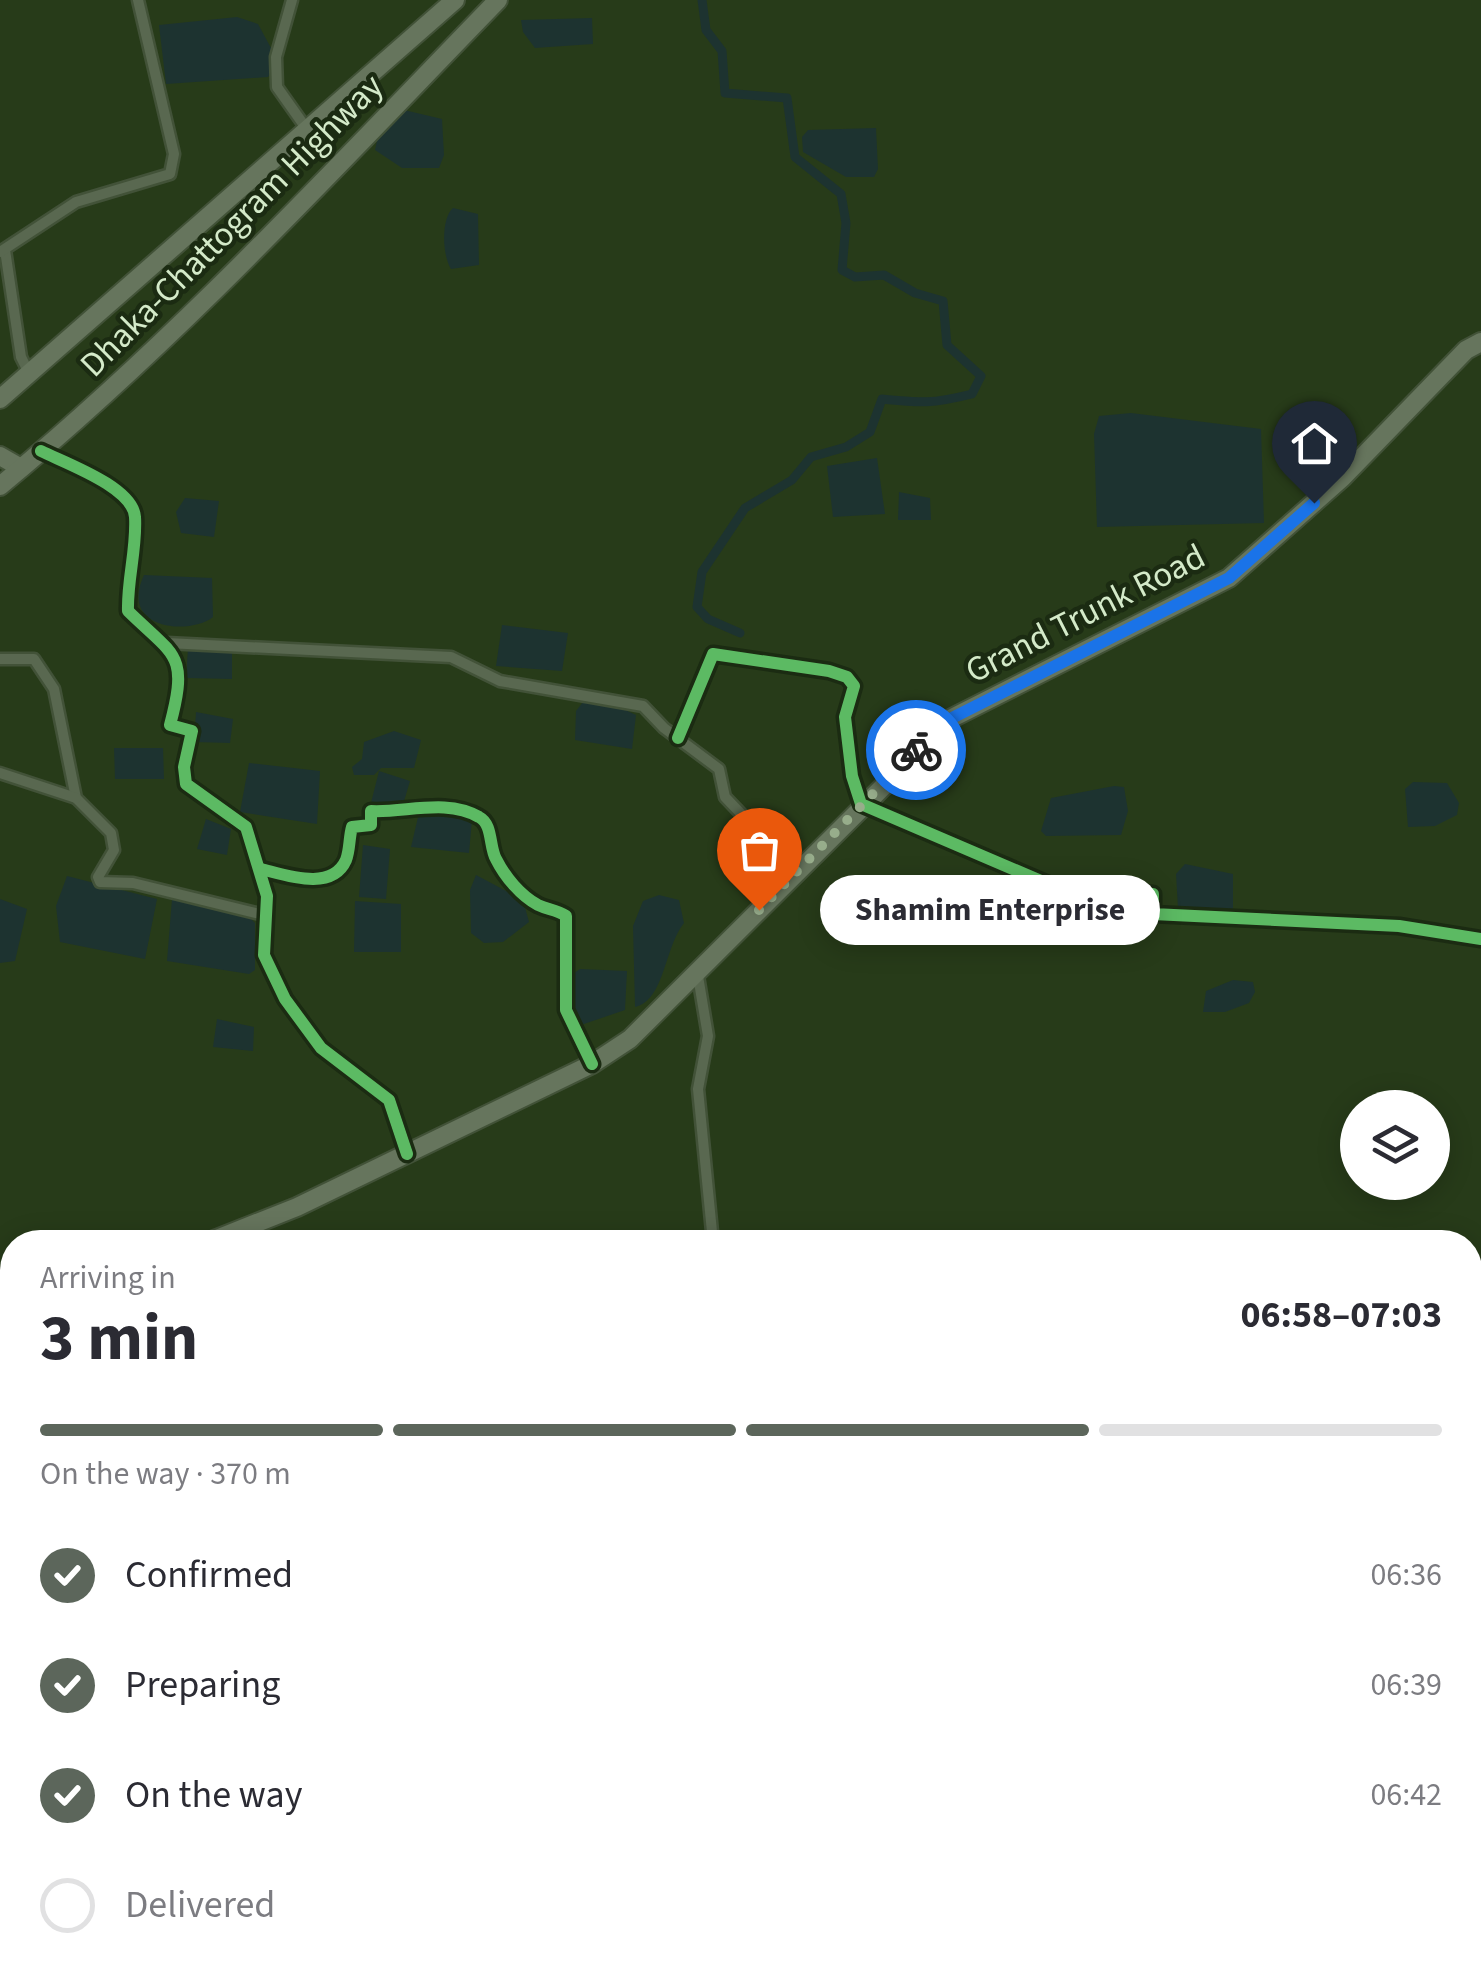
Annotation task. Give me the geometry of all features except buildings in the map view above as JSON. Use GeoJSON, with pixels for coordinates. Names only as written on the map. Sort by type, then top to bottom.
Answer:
{"type":"FeatureCollection","features":[{"type":"Feature","properties":{"kind":"highway","name":"Dhaka-Chattogram Highway"},"geometry":{"type":"LineString","coordinates":[[0,400],[455,0]]}},
{"type":"Feature","properties":{"kind":"highway","name":"Dhaka-Chattogram Highway"},"geometry":{"type":"LineString","coordinates":[[0,486],[196,314],[498,0]]}},
{"type":"Feature","properties":{"kind":"highway","name":"Grand Trunk Road"},"geometry":{"type":"LineString","coordinates":[[239,1230],[297,1207],[592,1064],[654,1018],[696,969],[781,892],[862,804],[952,718],[1229,578],[1342,478],[1466,350],[1481,342]]}},
{"type":"Feature","properties":{"kind":"highway"},"geometry":{"type":"LineString","coordinates":[[0,456],[21,468]]}},
{"type":"Feature","properties":{"kind":"street"},"geometry":{"type":"LineString","coordinates":[[29,373],[21,357],[3,251],[40,222],[76,202],[170,174],[174,154],[138,0]]}},
{"type":"Feature","properties":{"kind":"street"},"geometry":{"type":"LineString","coordinates":[[292,0],[276,57],[277,87],[306,128]]}},
{"type":"Feature","properties":{"kind":"street"},"geometry":{"type":"LineString","coordinates":[[42,451],[107,483],[132,505],[136,515],[127,577],[128,612],[167,644],[176,658],[170,725],[192,731],[184,767],[186,784],[246,827],[267,896],[264,955],[285,999],[321,1048],[389,1100],[408,1154]]}},
{"type":"Feature","properties":{"kind":"street"},"geometry":{"type":"LineString","coordinates":[[167,644],[451,657],[500,680],[643,706],[719,769],[725,797],[747,820],[781,892]]}},
{"type":"Feature","properties":{"kind":"street"},"geometry":{"type":"LineString","coordinates":[[678,738],[713,654],[847,677],[854,686],[845,717],[847,736],[862,804],[1062,890],[1152,894],[1153,914],[1399,926],[1481,938]]}},
{"type":"Feature","properties":{"kind":"street"},"geometry":{"type":"LineString","coordinates":[[0,659],[34,659],[54,689],[76,798]]}},
{"type":"Feature","properties":{"kind":"street"},"geometry":{"type":"LineString","coordinates":[[0,773],[76,798],[111,833],[114,850],[98,878],[100,882],[133,883],[264,915]]}},
{"type":"Feature","properties":{"kind":"street"},"geometry":{"type":"LineString","coordinates":[[261,869],[302,878],[336,872],[346,862],[352,827],[371,825],[371,812],[407,813],[420,807],[478,816],[486,822],[494,858],[517,889],[541,907],[553,907],[566,916],[566,1010],[592,1064]]}},
{"type":"Feature","properties":{"kind":"street"},"geometry":{"type":"LineString","coordinates":[[696,969],[708,1036],[698,1089],[713,1230]]}},
{"type":"Feature","properties":{"kind":"water"},"geometry":{"type":"Polygon","coordinates":[[[237,17],[258,24],[271,48],[272,72],[268,77],[166,84],[159,25],[237,17]]]}},
{"type":"Feature","properties":{"kind":"water"},"geometry":{"type":"Polygon","coordinates":[[[592,18],[593,44],[535,48],[523,32],[521,20],[592,18]]]}},
{"type":"Feature","properties":{"kind":"water"},"geometry":{"type":"Polygon","coordinates":[[[404,110],[442,119],[444,155],[439,168],[402,168],[375,150],[377,141],[404,110]]]}},
{"type":"Feature","properties":{"kind":"water"},"geometry":{"type":"Polygon","coordinates":[[[876,128],[878,169],[874,177],[846,177],[803,152],[802,137],[808,130],[876,128]]]}},
{"type":"Feature","properties":{"kind":"water"},"geometry":{"type":"Polygon","coordinates":[[[453,208],[478,214],[479,265],[451,269],[448,263],[445,228],[453,208]]]}},
{"type":"Feature","properties":{"kind":"water"},"geometry":{"type":"Polygon","coordinates":[[[1131,413],[1261,429],[1264,523],[1097,527],[1094,434],[1099,416],[1131,413]]]}},
{"type":"Feature","properties":{"kind":"water"},"geometry":{"type":"Polygon","coordinates":[[[877,458],[885,514],[833,517],[827,466],[877,458]]]}},
{"type":"Feature","properties":{"kind":"water"},"geometry":{"type":"Polygon","coordinates":[[[899,492],[930,498],[931,520],[898,520],[899,492]]]}},
{"type":"Feature","properties":{"kind":"water"},"geometry":{"type":"Polygon","coordinates":[[[185,498],[219,501],[214,537],[181,533],[176,512],[185,498]]]}},
{"type":"Feature","properties":{"kind":"water"},"geometry":{"type":"Polygon","coordinates":[[[144,575],[212,578],[213,617],[189,626],[160,624],[149,618],[141,608],[139,594],[144,575]]]}},
{"type":"Feature","properties":{"kind":"water"},"geometry":{"type":"Polygon","coordinates":[[[502,625],[568,633],[562,671],[496,666],[502,625]]]}},
{"type":"Feature","properties":{"kind":"water"},"geometry":{"type":"Polygon","coordinates":[[[188,648],[232,649],[232,679],[186,678],[188,648]]]}},
{"type":"Feature","properties":{"kind":"water"},"geometry":{"type":"Polygon","coordinates":[[[583,702],[619,707],[636,715],[632,749],[575,740],[576,711],[583,702]]]}},
{"type":"Feature","properties":{"kind":"water"},"geometry":{"type":"Polygon","coordinates":[[[196,712],[233,719],[230,743],[194,742],[196,712]]]}},
{"type":"Feature","properties":{"kind":"water"},"geometry":{"type":"Polygon","coordinates":[[[394,731],[421,740],[414,768],[381,768],[374,775],[354,775],[352,767],[362,759],[364,742],[394,731]]]}},
{"type":"Feature","properties":{"kind":"water"},"geometry":{"type":"Polygon","coordinates":[[[114,748],[163,748],[164,779],[115,779],[114,748]]]}},
{"type":"Feature","properties":{"kind":"water"},"geometry":{"type":"Polygon","coordinates":[[[249,763],[320,771],[317,824],[240,812],[249,763]]]}},
{"type":"Feature","properties":{"kind":"water"},"geometry":{"type":"Polygon","coordinates":[[[379,771],[410,781],[402,808],[370,807],[379,771]]]}},
{"type":"Feature","properties":{"kind":"water"},"geometry":{"type":"Polygon","coordinates":[[[1413,782],[1447,783],[1459,803],[1457,815],[1435,826],[1408,827],[1405,789],[1413,782]]]}},
{"type":"Feature","properties":{"kind":"water"},"geometry":{"type":"Polygon","coordinates":[[[1124,787],[1128,811],[1121,835],[1046,836],[1041,831],[1051,798],[1124,787]]]}},
{"type":"Feature","properties":{"kind":"water"},"geometry":{"type":"Polygon","coordinates":[[[419,813],[472,820],[469,853],[411,847],[419,813]]]}},
{"type":"Feature","properties":{"kind":"water"},"geometry":{"type":"Polygon","coordinates":[[[206,819],[231,829],[227,855],[197,849],[206,819]]]}},
{"type":"Feature","properties":{"kind":"water"},"geometry":{"type":"Polygon","coordinates":[[[363,845],[390,849],[386,899],[359,897],[363,845]]]}},
{"type":"Feature","properties":{"kind":"water"},"geometry":{"type":"Polygon","coordinates":[[[1185,864],[1233,874],[1233,911],[1178,908],[1176,874],[1185,864]]]}},
{"type":"Feature","properties":{"kind":"water"},"geometry":{"type":"Polygon","coordinates":[[[476,875],[523,900],[529,922],[503,942],[484,943],[471,933],[470,890],[476,875]]]}},
{"type":"Feature","properties":{"kind":"water"},"geometry":{"type":"Polygon","coordinates":[[[67,876],[157,899],[145,959],[60,942],[56,906],[67,876]]]}},
{"type":"Feature","properties":{"kind":"water"},"geometry":{"type":"Polygon","coordinates":[[[659,895],[679,900],[684,923],[658,984],[645,1002],[635,1007],[633,926],[643,901],[659,895]]]}},
{"type":"Feature","properties":{"kind":"water"},"geometry":{"type":"Polygon","coordinates":[[[0,899],[27,909],[15,961],[0,963],[0,899]]]}},
{"type":"Feature","properties":{"kind":"water"},"geometry":{"type":"Polygon","coordinates":[[[172,899],[249,917],[255,923],[255,970],[249,974],[167,961],[172,899]]]}},
{"type":"Feature","properties":{"kind":"water"},"geometry":{"type":"Polygon","coordinates":[[[355,901],[401,904],[401,952],[354,952],[355,901]]]}},
{"type":"Feature","properties":{"kind":"water"},"geometry":{"type":"Polygon","coordinates":[[[580,969],[627,971],[625,1010],[578,1026],[570,1011],[570,976],[580,969]]]}},
{"type":"Feature","properties":{"kind":"water"},"geometry":{"type":"Polygon","coordinates":[[[1233,980],[1253,982],[1255,992],[1249,1003],[1225,1012],[1203,1012],[1206,991],[1233,980]]]}},
{"type":"Feature","properties":{"kind":"water"},"geometry":{"type":"Polygon","coordinates":[[[217,1019],[254,1027],[253,1051],[213,1047],[217,1019]]]}},
{"type":"Feature","properties":{"kind":"waterway"},"geometry":{"type":"LineString","coordinates":[[702,0],[706,30],[722,51],[725,93],[787,98],[795,157],[841,194],[846,223],[842,270],[855,277],[884,275],[915,293],[943,301],[947,345],[981,376],[972,394],[927,402],[882,399],[870,432],[846,447],[811,457],[792,480],[745,508],[702,572],[697,607],[708,619],[740,633]]}},
{"type":"Feature","properties":{"kind":"cycle path"},"geometry":{"type":"LineString","coordinates":[[41,451],[111,486],[131,506],[135,529],[128,611],[174,658],[178,683],[170,725],[192,731],[184,767],[186,784],[246,827],[267,896],[264,955],[285,999],[321,1048],[389,1100],[407,1154]]}},
{"type":"Feature","properties":{"kind":"cycle path"},"geometry":{"type":"LineString","coordinates":[[678,738],[713,654],[829,671],[847,677],[854,686],[845,717],[852,776],[861,804],[1062,890],[1153,894],[1153,914],[1399,926],[1481,939]]}},
{"type":"Feature","properties":{"kind":"cycle path"},"geometry":{"type":"LineString","coordinates":[[261,869],[308,879],[330,876],[346,860],[352,827],[371,825],[371,811],[440,807],[479,817],[487,825],[496,859],[514,885],[538,905],[566,916],[566,1010],[592,1064]]}},
{"type":"Feature","properties":{"kind":"way so far"},"geometry":{"type":"LineString","coordinates":[[759,910],[781,892],[916,750]]}},
{"type":"Feature","properties":{"kind":"place","name":"Shamim Enterprise"},"geometry":{"type":"Point","coordinates":[759,910]}},
{"type":"Feature","properties":{"kind":"route"},"geometry":{"type":"LineString","coordinates":[[916,750],[952,718],[1229,578],[1314,503]]}}]}
